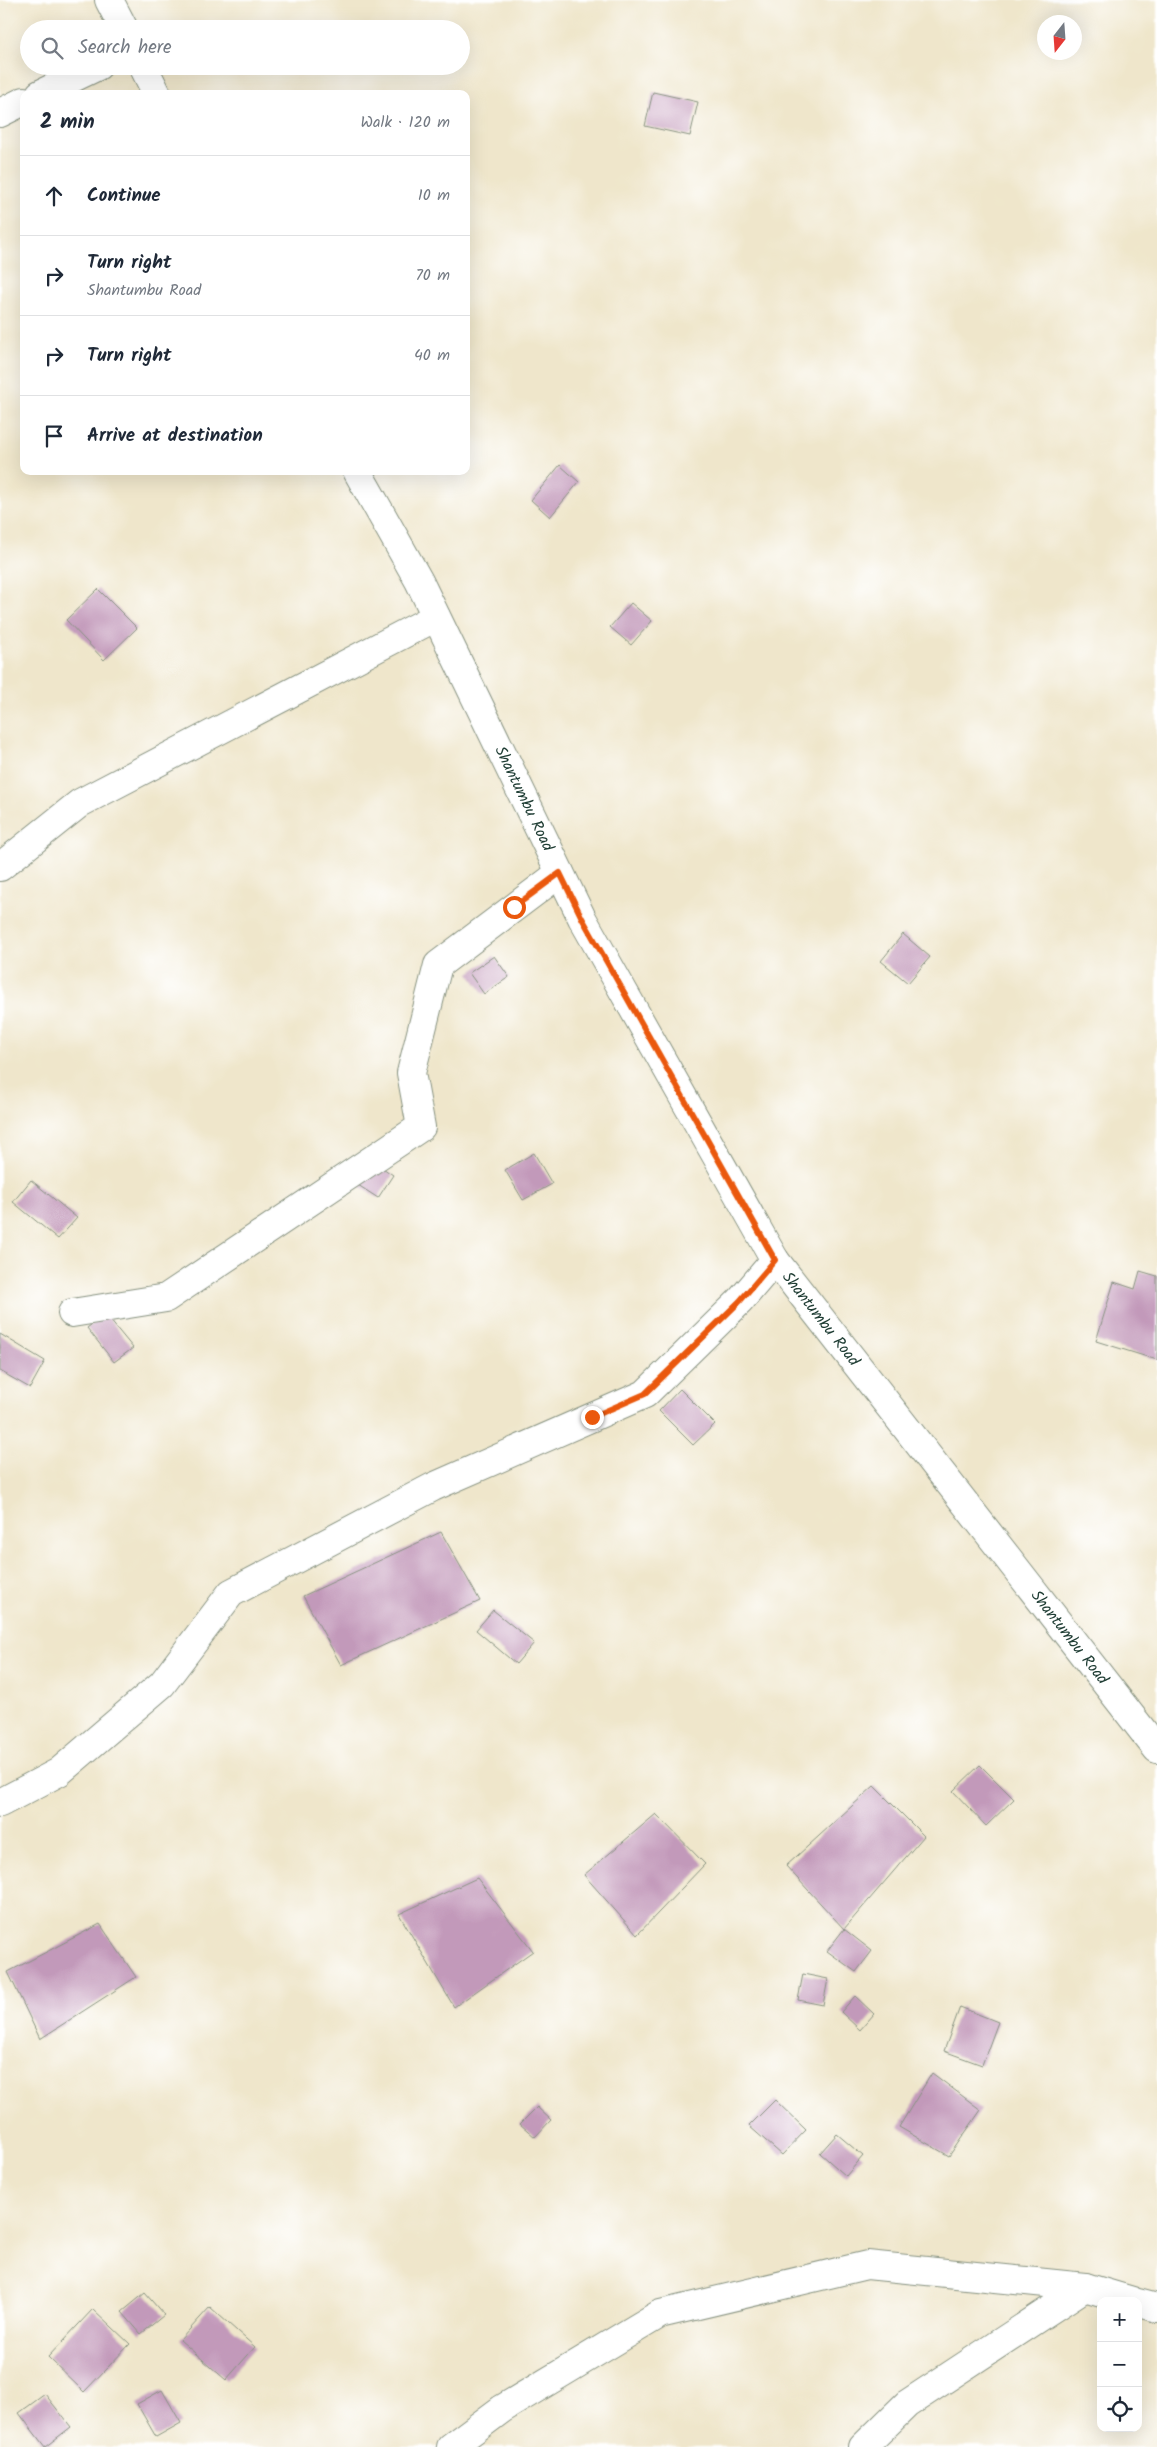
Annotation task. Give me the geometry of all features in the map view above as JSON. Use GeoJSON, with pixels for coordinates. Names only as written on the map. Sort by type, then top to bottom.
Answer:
{"type":"FeatureCollection","features":[{"type":"Feature","properties":{"kind":"street"},"geometry":{"type":"LineString","coordinates":[[109,0],[119,20]]}},
{"type":"Feature","properties":{"kind":"street"},"geometry":{"type":"LineString","coordinates":[[48,90],[79,75]]}},
{"type":"Feature","properties":{"kind":"street"},"geometry":{"type":"LineString","coordinates":[[148,75],[155,90]]}},
{"type":"Feature","properties":{"kind":"street"},"geometry":{"type":"LineString","coordinates":[[0,113],[20,103]]}},
{"type":"Feature","properties":{"kind":"street","name":"Shantumbu Road"},"geometry":{"type":"LineString","coordinates":[[359,475],[418,581],[582,918],[775,1260],[1157,1749]]}},
{"type":"Feature","properties":{"kind":"street"},"geometry":{"type":"LineString","coordinates":[[0,867],[80,803],[436,617]]}},
{"type":"Feature","properties":{"kind":"street"},"geometry":{"type":"LineString","coordinates":[[72,1313],[166,1298],[421,1127],[411,1073],[438,965],[560,873]]}},
{"type":"Feature","properties":{"kind":"street"},"geometry":{"type":"LineString","coordinates":[[0,1803],[59,1772],[162,1684],[231,1593],[433,1487],[645,1394],[740,1301],[775,1260]]}},
{"type":"Feature","properties":{"kind":"street"},"geometry":{"type":"LineString","coordinates":[[451,2447],[502,2409],[660,2314],[867,2265],[1085,2287],[1119,2297]]}},
{"type":"Feature","properties":{"kind":"street"},"geometry":{"type":"LineString","coordinates":[[863,2447],[907,2404],[1085,2287]]}},
{"type":"Feature","properties":{"kind":"street"},"geometry":{"type":"LineString","coordinates":[[1142,2304],[1157,2308]]}},
{"type":"Feature","properties":{"kind":"building"},"geometry":{"type":"Polygon","coordinates":[[[653,92],[698,102],[690,136],[645,126],[653,92]]]}},
{"type":"Feature","properties":{"kind":"building"},"geometry":{"type":"Polygon","coordinates":[[[560,465],[579,482],[550,517],[531,500],[560,465]]]}},
{"type":"Feature","properties":{"kind":"building"},"geometry":{"type":"Polygon","coordinates":[[[98,589],[137,628],[104,660],[66,620],[98,589]]]}},
{"type":"Feature","properties":{"kind":"building"},"geometry":{"type":"Polygon","coordinates":[[[631,603],[652,621],[631,645],[610,627],[631,603]]]}},
{"type":"Feature","properties":{"kind":"building"},"geometry":{"type":"Polygon","coordinates":[[[903,934],[930,957],[908,983],[881,961],[903,934]]]}},
{"type":"Feature","properties":{"kind":"building"},"geometry":{"type":"Polygon","coordinates":[[[494,956],[509,977],[484,994],[469,973],[494,956]]]}},
{"type":"Feature","properties":{"kind":"building"},"geometry":{"type":"Polygon","coordinates":[[[534,1153],[552,1184],[523,1200],[505,1170],[534,1153]]]}},
{"type":"Feature","properties":{"kind":"building"},"geometry":{"type":"Polygon","coordinates":[[[374,1162],[393,1175],[378,1198],[358,1185],[374,1162]]]}},
{"type":"Feature","properties":{"kind":"building"},"geometry":{"type":"Polygon","coordinates":[[[31,1180],[77,1218],[58,1239],[13,1202],[31,1180]]]}},
{"type":"Feature","properties":{"kind":"building"},"geometry":{"type":"Polygon","coordinates":[[[1140,1271],[1157,1276],[1157,1360],[1096,1341],[1114,1282],[1135,1289],[1140,1271]]]}},
{"type":"Feature","properties":{"kind":"building"},"geometry":{"type":"Polygon","coordinates":[[[105,1314],[133,1348],[114,1362],[87,1328],[105,1314]]]}},
{"type":"Feature","properties":{"kind":"building"},"geometry":{"type":"Polygon","coordinates":[[[0,1334],[45,1361],[30,1388],[0,1371],[0,1334]]]}},
{"type":"Feature","properties":{"kind":"building"},"geometry":{"type":"Polygon","coordinates":[[[680,1389],[715,1424],[693,1445],[659,1411],[680,1389]]]}},
{"type":"Feature","properties":{"kind":"building"},"geometry":{"type":"Polygon","coordinates":[[[441,1532],[480,1601],[341,1665],[303,1596],[441,1532]]]}},
{"type":"Feature","properties":{"kind":"building"},"geometry":{"type":"Polygon","coordinates":[[[493,1610],[534,1643],[516,1664],[476,1630],[493,1610]]]}},
{"type":"Feature","properties":{"kind":"building"},"geometry":{"type":"Polygon","coordinates":[[[980,1765],[1014,1799],[986,1826],[953,1791],[980,1765]]]}},
{"type":"Feature","properties":{"kind":"building"},"geometry":{"type":"Polygon","coordinates":[[[874,1786],[924,1836],[844,1929],[786,1866],[874,1786]]]}},
{"type":"Feature","properties":{"kind":"building"},"geometry":{"type":"Polygon","coordinates":[[[656,1814],[705,1864],[637,1935],[584,1875],[656,1814]]]}},
{"type":"Feature","properties":{"kind":"building"},"geometry":{"type":"Polygon","coordinates":[[[477,1878],[533,1951],[454,2007],[399,1914],[477,1878]]]}},
{"type":"Feature","properties":{"kind":"building"},"geometry":{"type":"Polygon","coordinates":[[[100,1924],[136,1977],[40,2039],[8,1972],[100,1924]]]}},
{"type":"Feature","properties":{"kind":"building"},"geometry":{"type":"Polygon","coordinates":[[[844,1929],[872,1951],[856,1972],[827,1951],[844,1929]]]}},
{"type":"Feature","properties":{"kind":"building"},"geometry":{"type":"Polygon","coordinates":[[[803,1974],[828,1979],[823,2005],[798,2000],[803,1974]]]}},
{"type":"Feature","properties":{"kind":"building"},"geometry":{"type":"Polygon","coordinates":[[[855,1996],[874,2014],[860,2030],[841,2012],[855,1996]]]}},
{"type":"Feature","properties":{"kind":"building"},"geometry":{"type":"Polygon","coordinates":[[[960,2007],[998,2022],[982,2065],[944,2051],[960,2007]]]}},
{"type":"Feature","properties":{"kind":"building"},"geometry":{"type":"Polygon","coordinates":[[[932,2073],[981,2110],[949,2156],[899,2127],[932,2073]]]}},
{"type":"Feature","properties":{"kind":"building"},"geometry":{"type":"Polygon","coordinates":[[[775,2100],[806,2130],[782,2155],[749,2126],[775,2100]]]}},
{"type":"Feature","properties":{"kind":"building"},"geometry":{"type":"Polygon","coordinates":[[[537,2107],[551,2120],[535,2137],[520,2124],[537,2107]]]}},
{"type":"Feature","properties":{"kind":"building"},"geometry":{"type":"Polygon","coordinates":[[[837,2134],[863,2156],[846,2176],[820,2153],[837,2134]]]}},
{"type":"Feature","properties":{"kind":"building"},"geometry":{"type":"Polygon","coordinates":[[[145,2293],[164,2315],[141,2334],[122,2312],[145,2293]]]}},
{"type":"Feature","properties":{"kind":"building"},"geometry":{"type":"Polygon","coordinates":[[[210,2307],[255,2347],[226,2380],[180,2340],[210,2307]]]}},
{"type":"Feature","properties":{"kind":"building"},"geometry":{"type":"Polygon","coordinates":[[[93,2309],[130,2344],[84,2392],[48,2357],[93,2309]]]}},
{"type":"Feature","properties":{"kind":"building"},"geometry":{"type":"Polygon","coordinates":[[[162,2390],[181,2423],[156,2437],[137,2404],[162,2390]]]}},
{"type":"Feature","properties":{"kind":"building"},"geometry":{"type":"Polygon","coordinates":[[[45,2394],[71,2427],[45,2447],[19,2413],[45,2394]]]}},
{"type":"Feature","properties":{"kind":"route"},"geometry":{"type":"LineString","coordinates":[[514,907],[560,873],[582,918],[775,1260],[740,1301],[645,1394],[592,1417]]}}]}
